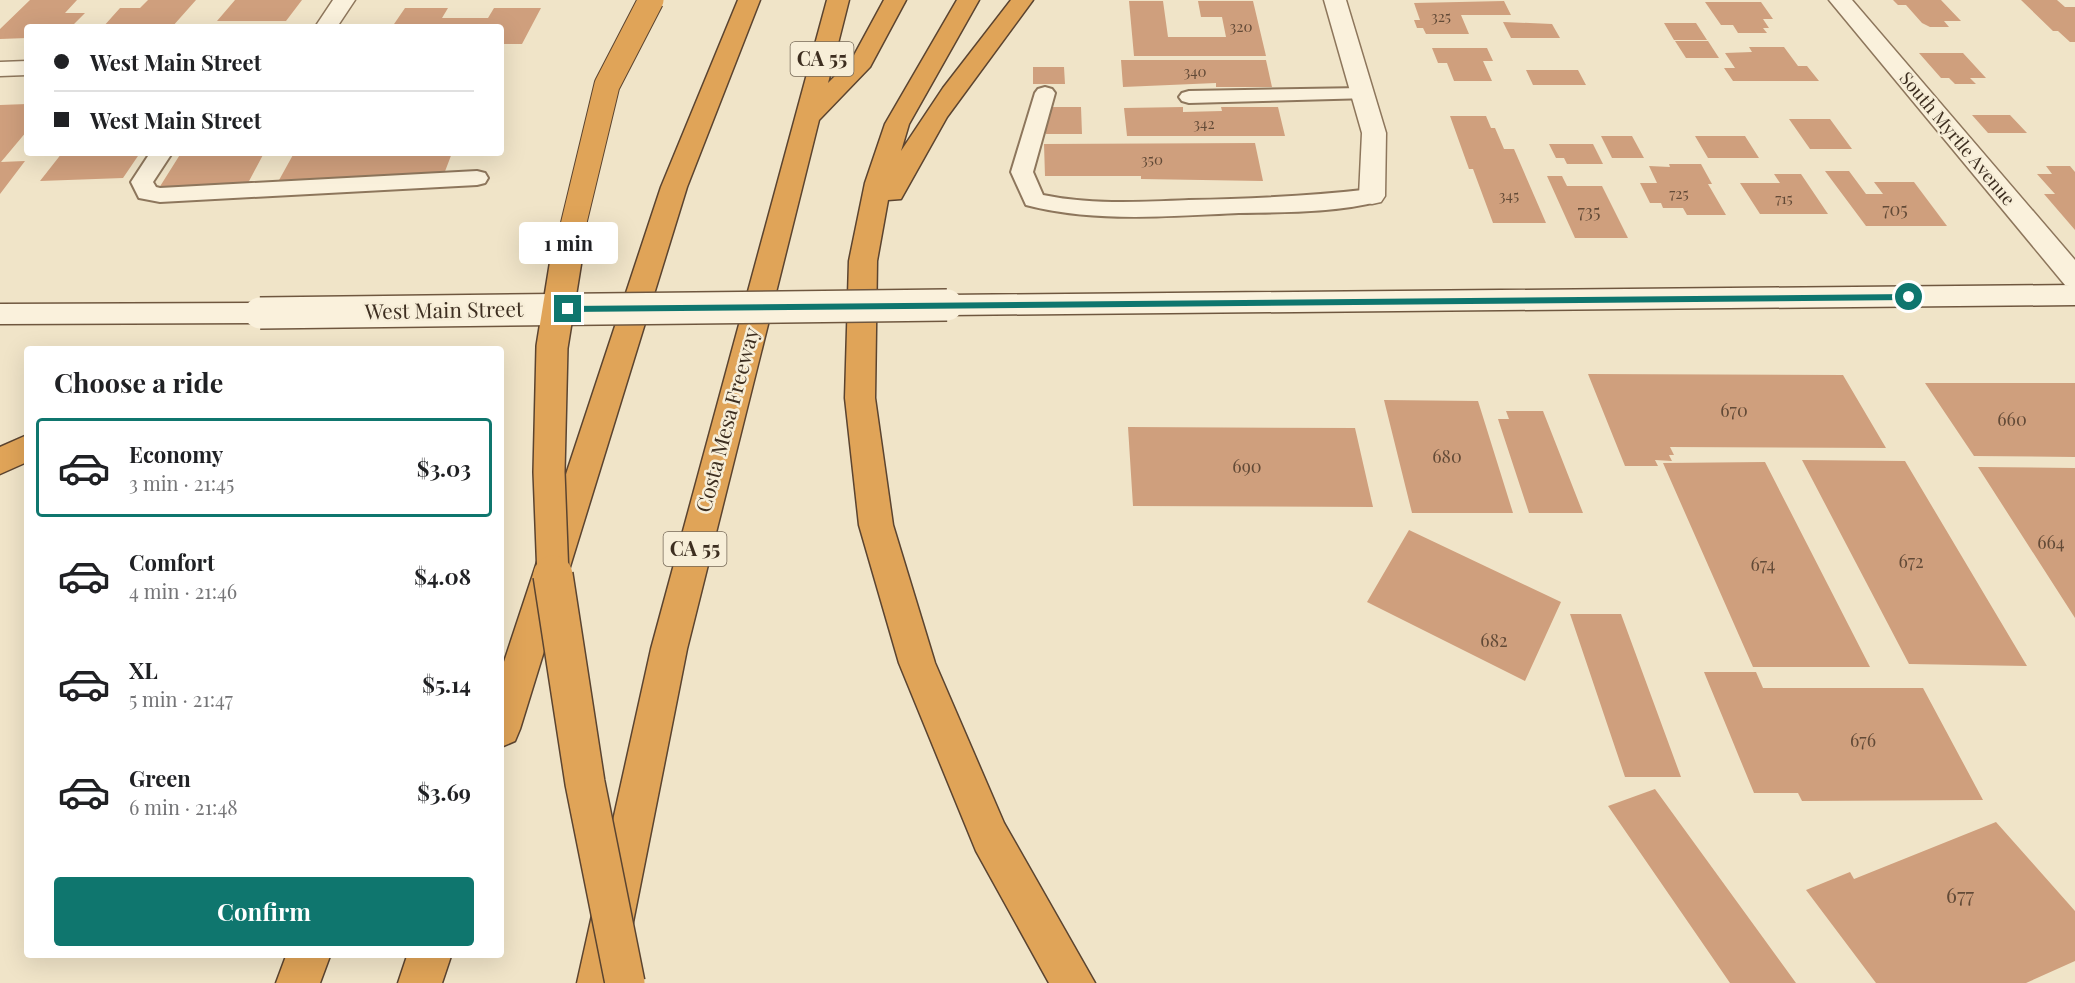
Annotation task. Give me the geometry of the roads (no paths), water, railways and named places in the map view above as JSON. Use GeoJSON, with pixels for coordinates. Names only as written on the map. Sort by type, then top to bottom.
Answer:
{"type":"FeatureCollection","features":[{"type":"Feature","properties":{"kind":"highway"},"geometry":{"type":"LineString","coordinates":[[625,983],[585,783],[553,586],[549,472],[552,347],[568,244],[607,85],[626,44],[651,0]]}},
{"type":"Feature","properties":{"kind":"highway"},"geometry":{"type":"LineString","coordinates":[[504,720],[674,187],[749,0]]}},
{"type":"Feature","properties":{"kind":"highway","name":"Costa Mesa Freeway"},"geometry":{"type":"LineString","coordinates":[[599,983],[669,649],[838,0]]}},
{"type":"Feature","properties":{"kind":"highway"},"geometry":{"type":"LineString","coordinates":[[806,119],[862,62],[895,0]]}},
{"type":"Feature","properties":{"kind":"highway"},"geometry":{"type":"LineString","coordinates":[[968,0],[897,124],[878,183],[863,261],[860,398],[876,525],[917,663],[990,837],[1073,983]]}},
{"type":"Feature","properties":{"kind":"highway"},"geometry":{"type":"LineString","coordinates":[[863,261],[904,165],[941,107],[1022,0]]}},
{"type":"Feature","properties":{"kind":"highway"},"geometry":{"type":"LineString","coordinates":[[0,462],[24,449]]}},
{"type":"Feature","properties":{"kind":"highway"},"geometry":{"type":"LineString","coordinates":[[298,983],[307,958]]}},
{"type":"Feature","properties":{"kind":"highway"},"geometry":{"type":"LineString","coordinates":[[420,983],[428,958]]}},
{"type":"Feature","properties":{"kind":"street"},"geometry":{"type":"LineString","coordinates":[[328,24],[344,0]]}},
{"type":"Feature","properties":{"kind":"street"},"geometry":{"type":"LineString","coordinates":[[1335,0],[1374,133],[1372,196]]}},
{"type":"Feature","properties":{"kind":"street","name":"South Myrtle Avenue"},"geometry":{"type":"LineString","coordinates":[[1840,0],[2075,278]]}},
{"type":"Feature","properties":{"kind":"street"},"geometry":{"type":"LineString","coordinates":[[0,69],[24,68]]}},
{"type":"Feature","properties":{"kind":"street","name":"West Main Street"},"geometry":{"type":"LineString","coordinates":[[0,314],[2075,295]]}},
{"type":"Feature","properties":{"kind":"lane"},"geometry":{"type":"LineString","coordinates":[[1045,93],[1022,172],[1034,200],[1066,208],[1160,208],[1314,204],[1372,196]]}},
{"type":"Feature","properties":{"kind":"lane"},"geometry":{"type":"LineString","coordinates":[[1189,97],[1363,94]]}},
{"type":"Feature","properties":{"kind":"lane"},"geometry":{"type":"LineString","coordinates":[[159,156],[142,182],[147,193],[159,195],[477,178]]}}]}
